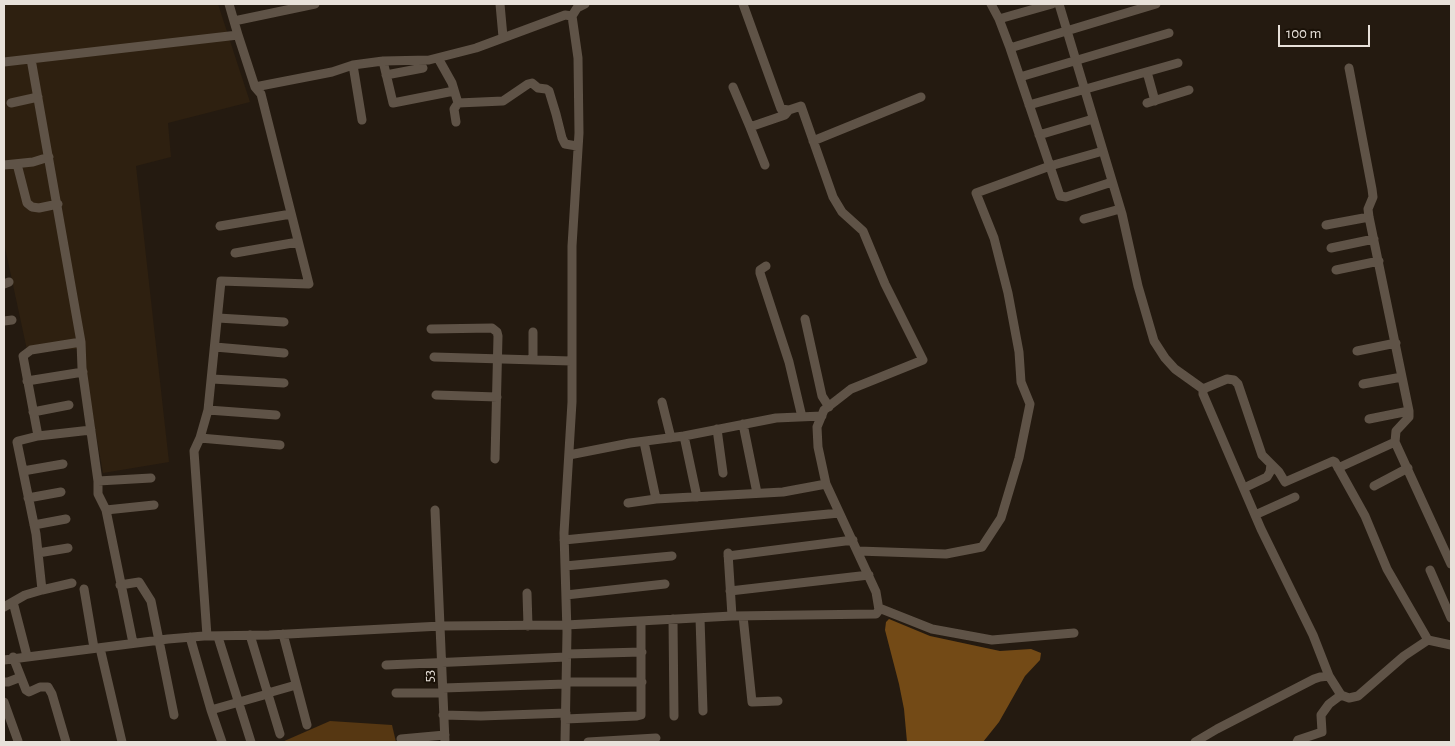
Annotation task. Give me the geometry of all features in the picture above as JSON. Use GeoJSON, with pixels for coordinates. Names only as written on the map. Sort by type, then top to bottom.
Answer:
{"type":"FeatureCollection","features":[{"type":"Feature","properties":{"kind":"street"},"geometry":{"type":"LineString","coordinates":[[207,636],[194,450],[200,438],[208,410],[221,281],[309,284],[260,94],[255,87],[229,4]]}},
{"type":"Feature","properties":{"kind":"street"},"geometry":{"type":"LineString","coordinates":[[234,20],[315,4]]}},
{"type":"Feature","properties":{"kind":"street"},"geometry":{"type":"LineString","coordinates":[[500,4],[503,37]]}},
{"type":"Feature","properties":{"kind":"street"},"geometry":{"type":"LineString","coordinates":[[565,742],[566,595],[564,540],[572,402],[572,246],[579,133],[578,68],[572,16],[577,8],[585,4]]}},
{"type":"Feature","properties":{"kind":"street"},"geometry":{"type":"LineString","coordinates":[[743,4],[781,109],[789,110],[801,106],[833,197],[842,212],[863,231],[885,284],[923,360],[851,389],[824,410],[817,427],[818,448],[826,484],[876,592],[877,611]]}},
{"type":"Feature","properties":{"kind":"street"},"geometry":{"type":"LineString","coordinates":[[991,4],[1010,48],[1058,193],[1063,197],[1112,182]]}},
{"type":"Feature","properties":{"kind":"street"},"geometry":{"type":"LineString","coordinates":[[999,19],[1052,4]]}},
{"type":"Feature","properties":{"kind":"street"},"geometry":{"type":"LineString","coordinates":[[1059,4],[1120,209],[1138,286],[1154,341],[1175,369],[1203,388]]}},
{"type":"Feature","properties":{"kind":"street"},"geometry":{"type":"LineString","coordinates":[[1010,48],[1156,4]]}},
{"type":"Feature","properties":{"kind":"street"},"geometry":{"type":"LineString","coordinates":[[255,87],[332,72],[353,65],[383,61],[429,60],[438,58],[476,48],[565,15],[572,16]]}},
{"type":"Feature","properties":{"kind":"street"},"geometry":{"type":"LineString","coordinates":[[1020,77],[1169,32]]}},
{"type":"Feature","properties":{"kind":"street"},"geometry":{"type":"LineString","coordinates":[[4,62],[238,34]]}},
{"type":"Feature","properties":{"kind":"street"},"geometry":{"type":"LineString","coordinates":[[31,58],[81,342],[98,494],[106,510],[133,644]]}},
{"type":"Feature","properties":{"kind":"street"},"geometry":{"type":"LineString","coordinates":[[438,58],[452,82],[458,103]]}},
{"type":"Feature","properties":{"kind":"street"},"geometry":{"type":"LineString","coordinates":[[383,61],[393,103],[454,91]]}},
{"type":"Feature","properties":{"kind":"street"},"geometry":{"type":"LineString","coordinates":[[1029,105],[1178,63]]}},
{"type":"Feature","properties":{"kind":"street"},"geometry":{"type":"LineString","coordinates":[[353,65],[362,120]]}},
{"type":"Feature","properties":{"kind":"street"},"geometry":{"type":"LineString","coordinates":[[386,75],[423,68]]}},
{"type":"Feature","properties":{"kind":"street"},"geometry":{"type":"LineString","coordinates":[[1348,68],[1372,189],[1373,197],[1368,209],[1369,217],[1409,411],[1409,417],[1396,431],[1395,442],[1451,564]]}},
{"type":"Feature","properties":{"kind":"street"},"geometry":{"type":"LineString","coordinates":[[1147,72],[1151,102],[1189,90]]}},
{"type":"Feature","properties":{"kind":"street"},"geometry":{"type":"LineString","coordinates":[[458,103],[503,101],[512,93],[532,83],[538,88],[549,91],[565,144],[577,146]]}},
{"type":"Feature","properties":{"kind":"street"},"geometry":{"type":"LineString","coordinates":[[733,87],[765,165]]}},
{"type":"Feature","properties":{"kind":"street"},"geometry":{"type":"LineString","coordinates":[[813,141],[921,96]]}},
{"type":"Feature","properties":{"kind":"street"},"geometry":{"type":"LineString","coordinates":[[11,103],[38,97]]}},
{"type":"Feature","properties":{"kind":"street"},"geometry":{"type":"LineString","coordinates":[[456,122],[454,109],[458,103]]}},
{"type":"Feature","properties":{"kind":"street"},"geometry":{"type":"LineString","coordinates":[[750,127],[785,115],[789,110]]}},
{"type":"Feature","properties":{"kind":"street"},"geometry":{"type":"LineString","coordinates":[[1039,135],[1093,119]]}},
{"type":"Feature","properties":{"kind":"street"},"geometry":{"type":"LineString","coordinates":[[858,551],[946,554],[982,547],[1001,518],[1020,458],[1030,404],[1021,382],[1019,352],[1008,293],[994,238],[976,193],[1050,166],[1103,151]]}},
{"type":"Feature","properties":{"kind":"street"},"geometry":{"type":"LineString","coordinates":[[4,165],[49,158]]}},
{"type":"Feature","properties":{"kind":"street"},"geometry":{"type":"LineString","coordinates":[[17,164],[28,203],[32,208],[58,204]]}},
{"type":"Feature","properties":{"kind":"street"},"geometry":{"type":"LineString","coordinates":[[1084,219],[1120,209]]}},
{"type":"Feature","properties":{"kind":"street"},"geometry":{"type":"LineString","coordinates":[[220,226],[291,214]]}},
{"type":"Feature","properties":{"kind":"street"},"geometry":{"type":"LineString","coordinates":[[1326,225],[1369,217]]}},
{"type":"Feature","properties":{"kind":"street"},"geometry":{"type":"LineString","coordinates":[[1331,248],[1374,239]]}},
{"type":"Feature","properties":{"kind":"street"},"geometry":{"type":"LineString","coordinates":[[235,253],[298,242]]}},
{"type":"Feature","properties":{"kind":"street"},"geometry":{"type":"LineString","coordinates":[[1336,270],[1379,261]]}},
{"type":"Feature","properties":{"kind":"street"},"geometry":{"type":"LineString","coordinates":[[766,266],[760,270],[760,273],[789,362],[802,417]]}},
{"type":"Feature","properties":{"kind":"street"},"geometry":{"type":"LineString","coordinates":[[218,318],[284,322]]}},
{"type":"Feature","properties":{"kind":"street"},"geometry":{"type":"LineString","coordinates":[[805,319],[822,396],[829,406]]}},
{"type":"Feature","properties":{"kind":"street"},"geometry":{"type":"LineString","coordinates":[[432,329],[492,328],[497,332],[495,459]]}},
{"type":"Feature","properties":{"kind":"street"},"geometry":{"type":"LineString","coordinates":[[533,332],[533,360]]}},
{"type":"Feature","properties":{"kind":"street"},"geometry":{"type":"LineString","coordinates":[[38,436],[22,358],[28,351],[81,342]]}},
{"type":"Feature","properties":{"kind":"street"},"geometry":{"type":"LineString","coordinates":[[1357,352],[1396,343]]}},
{"type":"Feature","properties":{"kind":"street"},"geometry":{"type":"LineString","coordinates":[[215,348],[284,353]]}},
{"type":"Feature","properties":{"kind":"street"},"geometry":{"type":"LineString","coordinates":[[434,357],[571,361]]}},
{"type":"Feature","properties":{"kind":"street"},"geometry":{"type":"LineString","coordinates":[[27,382],[83,372]]}},
{"type":"Feature","properties":{"kind":"street"},"geometry":{"type":"LineString","coordinates":[[1363,384],[1402,377]]}},
{"type":"Feature","properties":{"kind":"street"},"geometry":{"type":"LineString","coordinates":[[212,379],[284,383]]}},
{"type":"Feature","properties":{"kind":"street"},"geometry":{"type":"LineString","coordinates":[[1203,388],[1227,379],[1234,380],[1238,384],[1262,455],[1279,472],[1285,482],[1333,461],[1365,516],[1387,569],[1428,640]]}},
{"type":"Feature","properties":{"kind":"street"},"geometry":{"type":"LineString","coordinates":[[1203,388],[1203,394],[1255,515],[1313,635],[1329,676],[1341,695],[1349,698],[1358,696],[1404,656],[1428,640],[1451,645]]}},
{"type":"Feature","properties":{"kind":"street"},"geometry":{"type":"LineString","coordinates":[[436,395],[497,397]]}},
{"type":"Feature","properties":{"kind":"street"},"geometry":{"type":"LineString","coordinates":[[662,402],[671,438]]}},
{"type":"Feature","properties":{"kind":"street"},"geometry":{"type":"LineString","coordinates":[[33,412],[69,405]]}},
{"type":"Feature","properties":{"kind":"street"},"geometry":{"type":"LineString","coordinates":[[208,410],[276,415]]}},
{"type":"Feature","properties":{"kind":"street"},"geometry":{"type":"LineString","coordinates":[[1369,419],[1409,411]]}},
{"type":"Feature","properties":{"kind":"street"},"geometry":{"type":"LineString","coordinates":[[569,455],[684,436],[776,418],[822,416]]}},
{"type":"Feature","properties":{"kind":"street"},"geometry":{"type":"LineString","coordinates":[[743,424],[757,494]]}},
{"type":"Feature","properties":{"kind":"street"},"geometry":{"type":"LineString","coordinates":[[717,429],[723,473]]}},
{"type":"Feature","properties":{"kind":"street"},"geometry":{"type":"LineString","coordinates":[[42,590],[34,525],[18,441],[38,436],[91,430]]}},
{"type":"Feature","properties":{"kind":"street"},"geometry":{"type":"LineString","coordinates":[[684,436],[697,497]]}},
{"type":"Feature","properties":{"kind":"street"},"geometry":{"type":"LineString","coordinates":[[200,438],[280,446]]}},
{"type":"Feature","properties":{"kind":"street"},"geometry":{"type":"LineString","coordinates":[[644,442],[656,499]]}},
{"type":"Feature","properties":{"kind":"street"},"geometry":{"type":"LineString","coordinates":[[1338,468],[1395,442]]}},
{"type":"Feature","properties":{"kind":"street"},"geometry":{"type":"LineString","coordinates":[[23,471],[63,464]]}},
{"type":"Feature","properties":{"kind":"street"},"geometry":{"type":"LineString","coordinates":[[1244,488],[1267,477],[1271,464]]}},
{"type":"Feature","properties":{"kind":"street"},"geometry":{"type":"LineString","coordinates":[[1374,486],[1408,468]]}},
{"type":"Feature","properties":{"kind":"street"},"geometry":{"type":"LineString","coordinates":[[98,481],[151,478]]}},
{"type":"Feature","properties":{"kind":"street"},"geometry":{"type":"LineString","coordinates":[[628,503],[656,499],[783,492],[826,484]]}},
{"type":"Feature","properties":{"kind":"street"},"geometry":{"type":"LineString","coordinates":[[28,498],[61,492]]}},
{"type":"Feature","properties":{"kind":"street"},"geometry":{"type":"LineString","coordinates":[[1255,515],[1295,497]]}},
{"type":"Feature","properties":{"kind":"street"},"geometry":{"type":"LineString","coordinates":[[106,510],[154,505]]}},
{"type":"Feature","properties":{"kind":"street","name":"53"},"geometry":{"type":"LineString","coordinates":[[435,510],[445,738]]}},
{"type":"Feature","properties":{"kind":"street"},"geometry":{"type":"LineString","coordinates":[[564,540],[841,517]]}},
{"type":"Feature","properties":{"kind":"street"},"geometry":{"type":"LineString","coordinates":[[34,525],[66,519]]}},
{"type":"Feature","properties":{"kind":"street"},"geometry":{"type":"LineString","coordinates":[[732,616],[728,554],[852,540]]}},
{"type":"Feature","properties":{"kind":"street"},"geometry":{"type":"LineString","coordinates":[[38,553],[68,548]]}},
{"type":"Feature","properties":{"kind":"street"},"geometry":{"type":"LineString","coordinates":[[565,566],[672,556]]}},
{"type":"Feature","properties":{"kind":"street"},"geometry":{"type":"LineString","coordinates":[[1430,570],[1451,618]]}},
{"type":"Feature","properties":{"kind":"street"},"geometry":{"type":"LineString","coordinates":[[730,591],[869,575]]}},
{"type":"Feature","properties":{"kind":"street"},"geometry":{"type":"LineString","coordinates":[[120,585],[139,582],[151,601],[174,715]]}},
{"type":"Feature","properties":{"kind":"street"},"geometry":{"type":"LineString","coordinates":[[4,607],[24,595],[72,583]]}},
{"type":"Feature","properties":{"kind":"street"},"geometry":{"type":"LineString","coordinates":[[566,595],[665,584]]}},
{"type":"Feature","properties":{"kind":"street"},"geometry":{"type":"LineString","coordinates":[[84,589],[97,648],[122,742]]}},
{"type":"Feature","properties":{"kind":"street"},"geometry":{"type":"LineString","coordinates":[[527,593],[528,626]]}},
{"type":"Feature","properties":{"kind":"street"},"geometry":{"type":"LineString","coordinates":[[13,602],[27,656]]}},
{"type":"Feature","properties":{"kind":"street"},"geometry":{"type":"LineString","coordinates":[[4,660],[13,657],[207,636],[441,626],[566,625],[732,616],[877,611],[932,629],[992,640],[1074,633]]}},
{"type":"Feature","properties":{"kind":"street"},"geometry":{"type":"LineString","coordinates":[[743,616],[752,702],[778,700]]}},
{"type":"Feature","properties":{"kind":"street"},"geometry":{"type":"LineString","coordinates":[[700,618],[703,711]]}},
{"type":"Feature","properties":{"kind":"street"},"geometry":{"type":"LineString","coordinates":[[673,619],[674,716]]}},
{"type":"Feature","properties":{"kind":"street"},"geometry":{"type":"LineString","coordinates":[[443,715],[637,716],[641,714],[641,621]]}},
{"type":"Feature","properties":{"kind":"street"},"geometry":{"type":"LineString","coordinates":[[283,634],[307,725]]}},
{"type":"Feature","properties":{"kind":"street"},"geometry":{"type":"LineString","coordinates":[[250,635],[266,694],[280,734]]}},
{"type":"Feature","properties":{"kind":"street"},"geometry":{"type":"LineString","coordinates":[[190,637],[222,742]]}},
{"type":"Feature","properties":{"kind":"street"},"geometry":{"type":"LineString","coordinates":[[218,637],[251,742]]}},
{"type":"Feature","properties":{"kind":"street"},"geometry":{"type":"LineString","coordinates":[[386,665],[642,652]]}},
{"type":"Feature","properties":{"kind":"street"},"geometry":{"type":"LineString","coordinates":[[13,657],[26,690],[29,692],[40,687],[48,687],[52,694],[66,742]]}},
{"type":"Feature","properties":{"kind":"street"},"geometry":{"type":"LineString","coordinates":[[4,682],[21,676]]}},
{"type":"Feature","properties":{"kind":"street"},"geometry":{"type":"LineString","coordinates":[[1195,742],[1314,679],[1329,676]]}},
{"type":"Feature","properties":{"kind":"street"},"geometry":{"type":"LineString","coordinates":[[396,693],[566,683],[642,682]]}},
{"type":"Feature","properties":{"kind":"street"},"geometry":{"type":"LineString","coordinates":[[211,710],[296,685]]}},
{"type":"Feature","properties":{"kind":"street"},"geometry":{"type":"LineString","coordinates":[[1297,742],[1322,732],[1322,715],[1329,704],[1341,695]]}},
{"type":"Feature","properties":{"kind":"street"},"geometry":{"type":"LineString","coordinates":[[5,707],[18,741]]}},
{"type":"Feature","properties":{"kind":"street"},"geometry":{"type":"LineString","coordinates":[[401,739],[445,738]]}},
{"type":"Feature","properties":{"kind":"street"},"geometry":{"type":"LineString","coordinates":[[588,742],[656,738]]}},
{"type":"Feature","properties":{"kind":"shaded area"},"geometry":{"type":"Polygon","coordinates":[[[4,4],[218,4],[250,102],[168,123],[171,157],[136,166],[169,462],[103,473],[81,349],[27,350],[4,243],[4,4]]]}},
{"type":"Feature","properties":{"kind":"shaded area"},"geometry":{"type":"Polygon","coordinates":[[[889,619],[930,636],[1000,651],[1031,649],[1041,653],[1040,660],[1025,676],[999,722],[983,742],[907,742],[904,709],[885,630],[886,622],[889,619]]]}},
{"type":"Feature","properties":{"kind":"shaded area"},"geometry":{"type":"Polygon","coordinates":[[[330,721],[392,725],[396,742],[282,742],[330,721]]]}}]}
